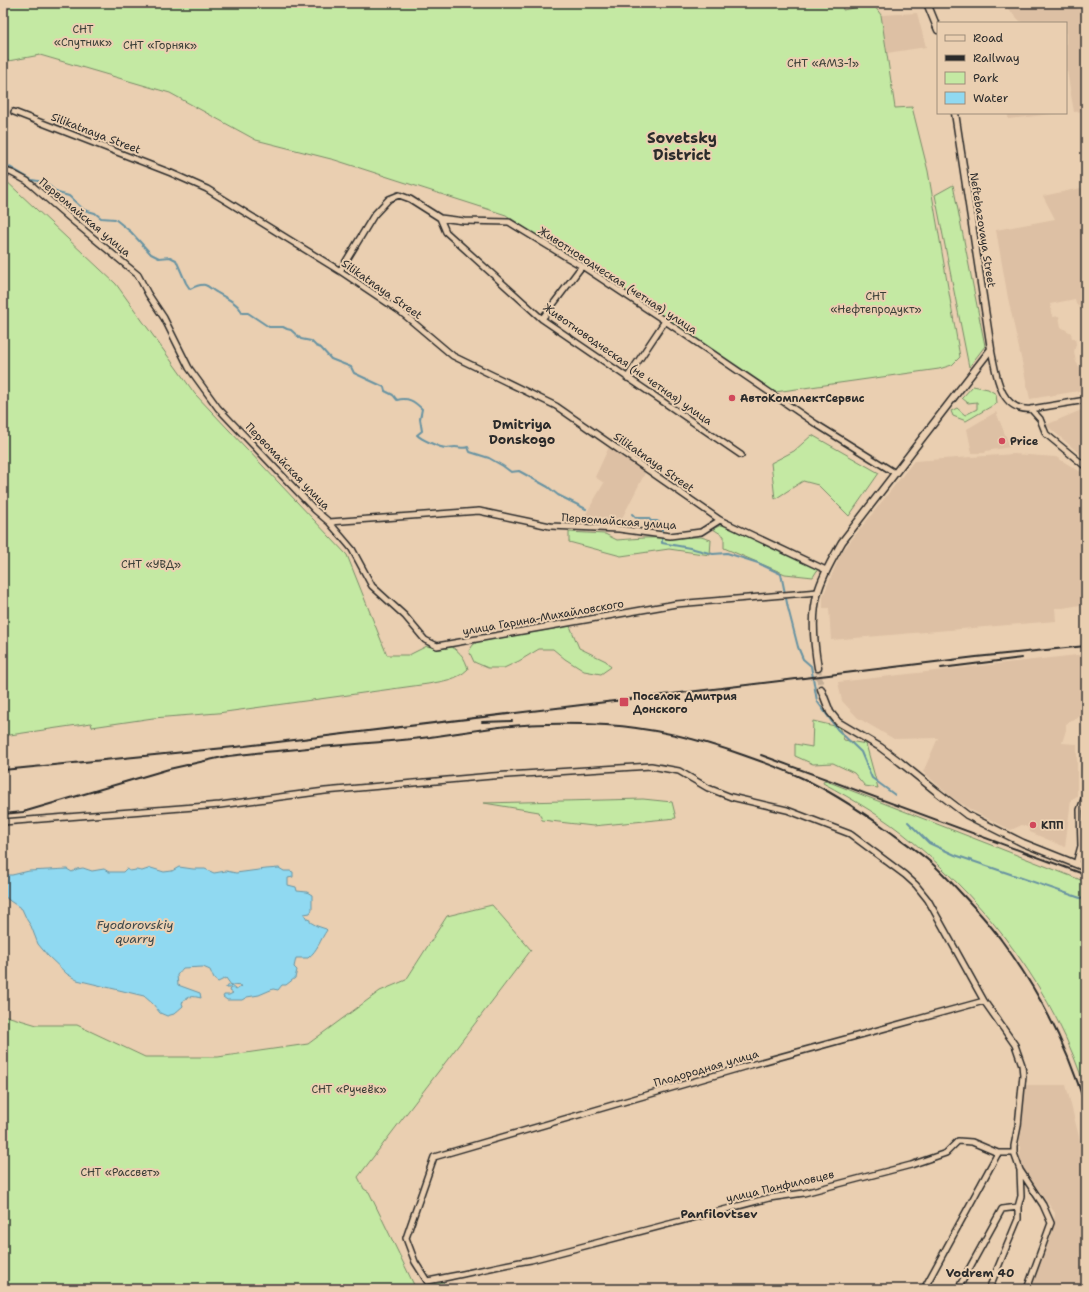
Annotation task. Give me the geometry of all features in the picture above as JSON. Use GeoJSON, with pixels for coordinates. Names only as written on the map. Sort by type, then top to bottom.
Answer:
{"type":"FeatureCollection","features":[{"type":"Feature","properties":{"kind":"street"},"geometry":{"type":"LineString","coordinates":[[927,3],[937,28]]}},
{"type":"Feature","properties":{"kind":"street","name":"Silikatnaya Street"},"geometry":{"type":"LineString","coordinates":[[14,112],[171,173],[207,189],[340,271],[401,312],[453,356],[556,406],[720,520],[826,570]]}},
{"type":"Feature","properties":{"kind":"street","name":"Neftebazovaya Street"},"geometry":{"type":"LineString","coordinates":[[955,114],[991,349]]}},
{"type":"Feature","properties":{"kind":"street","name":"Первомайская улица"},"geometry":{"type":"LineString","coordinates":[[3,170],[27,180],[73,221],[138,275],[148,294],[164,318],[189,368],[218,408],[315,510],[329,522],[479,511],[550,526],[619,529],[670,536],[701,532],[720,520]]}},
{"type":"Feature","properties":{"kind":"street","name":"Животноводческая (четная) улица"},"geometry":{"type":"LineString","coordinates":[[340,271],[374,215],[389,199],[399,196],[410,199],[440,218],[464,221],[509,222],[582,266],[816,424],[895,473]]}},
{"type":"Feature","properties":{"kind":"street","name":"Животноводческая (не четная) улица"},"geometry":{"type":"LineString","coordinates":[[440,218],[446,232],[542,319],[742,455]]}},
{"type":"Feature","properties":{"kind":"street"},"geometry":{"type":"LineString","coordinates":[[542,319],[582,266]]}},
{"type":"Feature","properties":{"kind":"street"},"geometry":{"type":"LineString","coordinates":[[627,378],[665,321]]}},
{"type":"Feature","properties":{"kind":"street"},"geometry":{"type":"LineString","coordinates":[[991,349],[998,382],[1005,397],[1016,408],[1031,409],[1086,400]]}},
{"type":"Feature","properties":{"kind":"street"},"geometry":{"type":"LineString","coordinates":[[818,668],[814,631],[815,612],[818,592],[826,570],[842,542],[991,349]]}},
{"type":"Feature","properties":{"kind":"street"},"geometry":{"type":"LineString","coordinates":[[1031,409],[1040,420],[1046,434],[1086,467]]}},
{"type":"Feature","properties":{"kind":"street","name":"улица Гарина-Михайловского"},"geometry":{"type":"LineString","coordinates":[[329,522],[352,549],[372,586],[405,616],[425,640],[437,646],[676,604],[818,592]]}},
{"type":"Feature","properties":{"kind":"street"},"geometry":{"type":"LineString","coordinates":[[821,689],[830,712],[838,722],[880,747],[967,815],[1023,844],[1086,868]]}},
{"type":"Feature","properties":{"kind":"street"},"geometry":{"type":"LineString","coordinates":[[3,822],[220,805],[325,791],[492,776],[651,766],[669,768],[708,788],[731,797],[787,810],[850,834],[905,875],[916,885],[928,900],[984,1001],[1015,1045],[1022,1065],[1023,1075],[1014,1153],[1020,1170],[1043,1205],[1051,1223],[1027,1289]]}},
{"type":"Feature","properties":{"kind":"street"},"geometry":{"type":"LineString","coordinates":[[1076,864],[1081,846],[1080,810],[1086,794]]}},
{"type":"Feature","properties":{"kind":"street","name":"Плодородная улица"},"geometry":{"type":"LineString","coordinates":[[427,1280],[415,1262],[406,1238],[434,1157],[747,1066],[984,1001]]}},
{"type":"Feature","properties":{"kind":"street","name":"улица Панфиловцев"},"geometry":{"type":"LineString","coordinates":[[427,1280],[461,1275],[496,1266],[531,1260],[769,1198],[804,1193],[911,1165],[946,1153],[958,1140],[972,1142],[998,1153],[1014,1153]]}},
{"type":"Feature","properties":{"kind":"street"},"geometry":{"type":"LineString","coordinates":[[924,1289],[998,1153]]}},
{"type":"Feature","properties":{"kind":"street"},"geometry":{"type":"LineString","coordinates":[[988,1289],[1018,1219],[1018,1206],[1021,1196],[1020,1170]]}},
{"type":"Feature","properties":{"kind":"street"},"geometry":{"type":"LineString","coordinates":[[958,1289],[1002,1209],[1018,1206]]}},
{"type":"Feature","properties":{"kind":"shaded area"},"geometry":{"type":"Polygon","coordinates":[[[1018,3],[1070,3],[1085,14],[1086,111],[1074,112],[1067,71],[1067,22],[1021,22],[1005,6],[1018,3]]]}},
{"type":"Feature","properties":{"kind":"shaded area"},"geometry":{"type":"Polygon","coordinates":[[[917,13],[926,47],[887,53],[881,15],[917,13]]]}},
{"type":"Feature","properties":{"kind":"shaded area"},"geometry":{"type":"Polygon","coordinates":[[[1008,114],[1051,114],[1008,119],[1008,114]]]}},
{"type":"Feature","properties":{"kind":"shaded area"},"geometry":{"type":"Polygon","coordinates":[[[1086,187],[1086,319],[1083,311],[1076,304],[1075,299],[1050,304],[1053,317],[1059,316],[1061,327],[1071,333],[1072,338],[1075,338],[1076,344],[1074,352],[1076,362],[1081,369],[1085,390],[1030,399],[1008,298],[996,230],[1055,219],[1043,196],[1086,187]]]}},
{"type":"Feature","properties":{"kind":"shaded area"},"geometry":{"type":"Polygon","coordinates":[[[1086,408],[1086,459],[1046,425],[1086,408]]]}},
{"type":"Feature","properties":{"kind":"shaded area"},"geometry":{"type":"Polygon","coordinates":[[[996,412],[1010,447],[986,451],[985,453],[972,453],[967,429],[996,412]]]}},
{"type":"Feature","properties":{"kind":"shaded area"},"geometry":{"type":"Polygon","coordinates":[[[609,447],[645,473],[618,526],[591,526],[583,519],[604,483],[595,477],[609,447]]]}},
{"type":"Feature","properties":{"kind":"shaded area"},"geometry":{"type":"Polygon","coordinates":[[[1014,454],[1056,457],[1086,475],[1086,604],[1055,608],[1056,621],[831,640],[829,608],[823,608],[823,596],[841,553],[914,461],[1014,454]]]}},
{"type":"Feature","properties":{"kind":"shaded area"},"geometry":{"type":"Polygon","coordinates":[[[1086,654],[1086,712],[1066,724],[1066,730],[1062,743],[1077,744],[1077,796],[1071,800],[1065,847],[1030,832],[1029,828],[1022,825],[1011,830],[971,810],[949,795],[923,772],[938,738],[894,739],[858,718],[842,701],[838,682],[1086,654]]]}},
{"type":"Feature","properties":{"kind":"shaded area"},"geometry":{"type":"Polygon","coordinates":[[[1023,1085],[1066,1085],[1086,1165],[1086,1289],[1031,1289],[1052,1234],[1055,1213],[1022,1167],[1020,1159],[1023,1085]]]}},
{"type":"Feature","properties":{"kind":"green space"},"geometry":{"type":"Polygon","coordinates":[[[3,3],[842,3],[843,10],[873,4],[881,15],[895,108],[912,107],[928,171],[960,357],[952,365],[939,369],[768,393],[506,215],[335,160],[256,140],[170,93],[40,55],[3,62],[3,3]]]}},
{"type":"Feature","properties":{"kind":"green space","name":"СНТ «УВД»"},"geometry":{"type":"Polygon","coordinates":[[[3,178],[116,284],[195,394],[347,555],[387,655],[409,655],[427,646],[440,649],[452,647],[458,651],[466,662],[468,669],[464,673],[454,678],[428,684],[218,713],[153,718],[92,727],[91,723],[3,736],[3,178]]]}},
{"type":"Feature","properties":{"kind":"green space"},"geometry":{"type":"Polygon","coordinates":[[[953,185],[985,346],[969,367],[935,195],[953,185]]]}},
{"type":"Feature","properties":{"kind":"green space"},"geometry":{"type":"Polygon","coordinates":[[[973,386],[988,389],[996,394],[997,403],[966,421],[953,416],[951,411],[957,408],[965,415],[977,409],[977,402],[968,403],[962,398],[973,386]]]}},
{"type":"Feature","properties":{"kind":"green space"},"geometry":{"type":"Polygon","coordinates":[[[812,435],[879,473],[849,516],[818,485],[803,481],[775,499],[771,463],[794,451],[812,435]]]}},
{"type":"Feature","properties":{"kind":"green space"},"geometry":{"type":"Polygon","coordinates":[[[723,524],[818,569],[813,577],[785,574],[724,548],[724,536],[713,529],[723,524]]]}},
{"type":"Feature","properties":{"kind":"green space"},"geometry":{"type":"Polygon","coordinates":[[[569,532],[605,534],[617,540],[701,537],[711,540],[710,555],[669,549],[621,556],[569,542],[569,532]]]}},
{"type":"Feature","properties":{"kind":"green space"},"geometry":{"type":"Polygon","coordinates":[[[570,626],[579,648],[606,661],[611,667],[601,674],[584,671],[565,659],[553,649],[539,649],[504,668],[488,668],[474,662],[469,651],[477,642],[570,626]]]}},
{"type":"Feature","properties":{"kind":"green space"},"geometry":{"type":"Polygon","coordinates":[[[813,721],[839,727],[844,740],[866,744],[878,788],[865,786],[854,773],[833,763],[813,764],[795,756],[795,744],[812,747],[813,721]]]}},
{"type":"Feature","properties":{"kind":"green space"},"geometry":{"type":"Polygon","coordinates":[[[824,780],[1086,882],[1086,1091],[1073,1055],[1057,1020],[1038,986],[1017,954],[993,923],[940,866],[912,841],[869,810],[823,783],[824,780]]]}},
{"type":"Feature","properties":{"kind":"green space"},"geometry":{"type":"Polygon","coordinates":[[[643,799],[672,802],[676,818],[593,826],[542,820],[539,812],[484,803],[643,799]]]}},
{"type":"Feature","properties":{"kind":"green space","name":"СНТ «Рассвет»"},"geometry":{"type":"Polygon","coordinates":[[[492,905],[531,950],[358,1177],[364,1189],[369,1192],[416,1289],[3,1289],[3,1015],[37,1025],[77,1025],[145,1057],[218,1057],[308,1044],[380,991],[406,980],[447,916],[492,905]]]}},
{"type":"Feature","properties":{"kind":"green space"},"geometry":{"type":"Polygon","coordinates":[[[442,1279],[446,1289],[428,1289],[427,1285],[442,1279]]]}},
{"type":"Feature","properties":{"kind":"water","name":"Fyodorovskiy quarry"},"geometry":{"type":"Polygon","coordinates":[[[179,867],[205,869],[214,873],[226,871],[236,873],[279,868],[284,871],[293,872],[293,877],[288,878],[288,885],[296,887],[297,891],[307,892],[312,895],[312,910],[310,913],[304,914],[310,922],[327,930],[317,948],[308,958],[296,958],[294,967],[297,970],[295,978],[286,985],[282,985],[278,990],[273,989],[242,1000],[227,1000],[223,997],[224,995],[233,993],[230,991],[231,988],[226,987],[230,985],[236,990],[242,986],[231,985],[226,978],[218,982],[214,979],[210,970],[203,967],[183,968],[177,975],[178,985],[200,993],[201,998],[188,997],[182,1003],[183,1006],[174,1014],[167,1016],[160,1013],[144,996],[77,980],[67,974],[38,944],[22,909],[3,895],[3,875],[12,875],[29,871],[67,869],[72,872],[83,868],[92,871],[104,869],[109,872],[123,872],[126,869],[130,871],[142,871],[151,868],[164,872],[172,871],[179,867]]]}},
{"type":"Feature","properties":{"kind":"waterway"},"geometry":{"type":"LineString","coordinates":[[3,163],[32,180],[48,185],[58,193],[69,196],[84,210],[95,213],[101,218],[115,219],[131,232],[151,254],[159,258],[170,257],[176,260],[190,289],[200,285],[206,286],[235,303],[242,313],[248,313],[269,327],[283,327],[291,330],[301,339],[311,341],[316,346],[321,348],[331,359],[351,367],[354,373],[384,387],[385,391],[393,395],[397,400],[408,399],[413,402],[422,409],[420,419],[422,431],[417,435],[422,439],[443,448],[468,447],[470,452],[489,458],[511,472],[519,471],[548,487],[558,495],[586,509]]}},
{"type":"Feature","properties":{"kind":"waterway"},"geometry":{"type":"LineString","coordinates":[[632,514],[636,518],[648,518],[651,521],[657,521],[662,524],[662,543],[713,554],[727,553],[758,563],[781,574],[798,647],[803,659],[811,666],[817,701],[837,729],[861,752],[872,778],[895,795]]}},
{"type":"Feature","properties":{"kind":"waterway"},"geometry":{"type":"LineString","coordinates":[[908,822],[929,843],[955,855],[1086,900]]}},
{"type":"Feature","properties":{"kind":"tunnel"},"geometry":{"type":"LineString","coordinates":[[818,668],[821,689]]}},
{"type":"Feature","properties":{"kind":"railway"},"geometry":{"type":"LineString","coordinates":[[3,770],[245,746],[976,657],[1086,646]]}},
{"type":"Feature","properties":{"kind":"railway"},"geometry":{"type":"LineString","coordinates":[[941,668],[1022,658]]}},
{"type":"Feature","properties":{"kind":"railway"},"geometry":{"type":"LineString","coordinates":[[482,722],[512,721]]}},
{"type":"Feature","properties":{"kind":"railway"},"geometry":{"type":"LineString","coordinates":[[222,757],[430,737],[506,726],[578,724],[624,726],[676,735],[726,749],[795,775],[833,794],[923,856],[949,880],[988,923],[1015,960],[1040,1000],[1061,1042],[1079,1086],[1086,1108]]}},
{"type":"Feature","properties":{"kind":"railway"},"geometry":{"type":"LineString","coordinates":[[761,755],[1086,875]]}},
{"type":"Feature","properties":{"kind":"railway"},"geometry":{"type":"LineString","coordinates":[[3,814],[23,812],[169,769],[227,756]]}},
{"type":"Feature","properties":{"kind":"place","name":"АвтоКомплектСервис"},"geometry":{"type":"Point","coordinates":[732,398]}},
{"type":"Feature","properties":{"kind":"place","name":"Price"},"geometry":{"type":"Point","coordinates":[1002,441]}},
{"type":"Feature","properties":{"kind":"place","name":"Поселок Дмитрия Донского"},"geometry":{"type":"Point","coordinates":[624,702]}},
{"type":"Feature","properties":{"kind":"place","name":"КПП"},"geometry":{"type":"Point","coordinates":[1033,825]}},
{"type":"Feature","properties":{"kind":"district","name":"Sovetsky District"},"geometry":{"type":"Point","coordinates":[682,146]}},
{"type":"Feature","properties":{"kind":"district","name":"Dmitriya Donskogo"},"geometry":{"type":"Point","coordinates":[522,432]}},
{"type":"Feature","properties":{"kind":"district","name":"Panfilovtsev"},"geometry":{"type":"Point","coordinates":[719,1214]}},
{"type":"Feature","properties":{"kind":"district","name":"Vodrem 40"},"geometry":{"type":"Point","coordinates":[980,1273]}},
{"type":"Feature","properties":{"kind":"park label","name":"СНТ «Спутник»"},"geometry":{"type":"Point","coordinates":[83,35]}},
{"type":"Feature","properties":{"kind":"park label","name":"СНТ «Горняк»"},"geometry":{"type":"Point","coordinates":[160,45]}},
{"type":"Feature","properties":{"kind":"park label","name":"СНТ «АМЗ-1»"},"geometry":{"type":"Point","coordinates":[823,63]}},
{"type":"Feature","properties":{"kind":"park label","name":"СНТ «Нефтепродукт»"},"geometry":{"type":"Point","coordinates":[876,302]}},
{"type":"Feature","properties":{"kind":"park label","name":"СНТ «Ручеёк»"},"geometry":{"type":"Point","coordinates":[349,1089]}}]}
